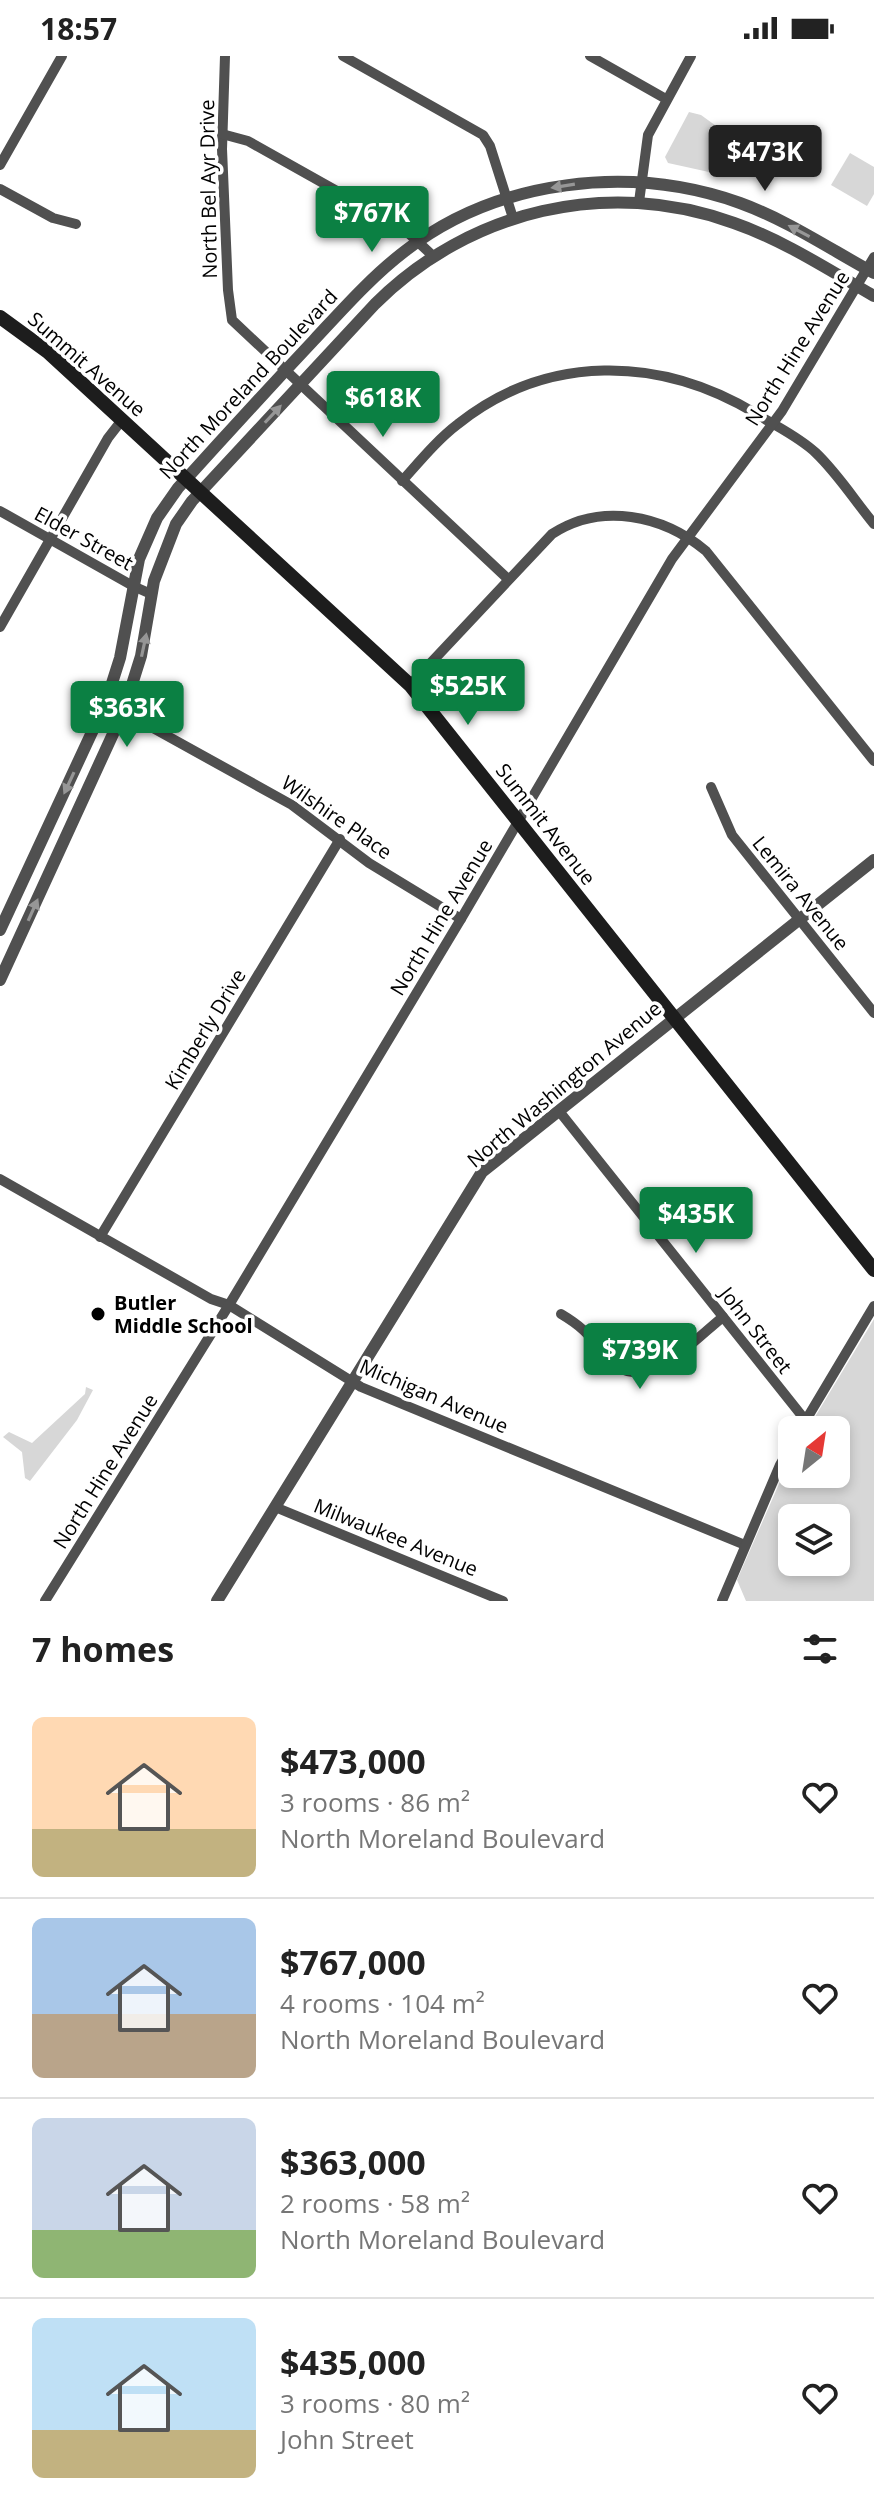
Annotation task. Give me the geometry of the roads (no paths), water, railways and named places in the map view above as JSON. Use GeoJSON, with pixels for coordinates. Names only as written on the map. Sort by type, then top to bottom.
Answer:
{"type":"FeatureCollection","features":[{"type":"Feature","properties":{"kind":"main road","name":"Summit Avenue"},"geometry":{"type":"LineString","coordinates":[[0,317],[37,342],[410,685],[874,1270]]}},
{"type":"Feature","properties":{"kind":"street"},"geometry":{"type":"LineString","coordinates":[[0,165],[62,56]]}},
{"type":"Feature","properties":{"kind":"street","name":"North Bel Ayr Drive"},"geometry":{"type":"LineString","coordinates":[[225,56],[222,134],[232,320],[285,371]]}},
{"type":"Feature","properties":{"kind":"street"},"geometry":{"type":"LineString","coordinates":[[343,56],[483,135],[490,146],[513,218]]}},
{"type":"Feature","properties":{"kind":"street"},"geometry":{"type":"LineString","coordinates":[[590,56],[666,99]]}},
{"type":"Feature","properties":{"kind":"street"},"geometry":{"type":"LineString","coordinates":[[639,202],[648,135],[691,56]]}},
{"type":"Feature","properties":{"kind":"street"},"geometry":{"type":"LineString","coordinates":[[222,134],[248,141],[403,228],[433,256]]}},
{"type":"Feature","properties":{"kind":"street","name":"North Moreland Boulevard"},"geometry":{"type":"LineString","coordinates":[[0,930],[106,702],[123,647],[139,559],[166,503],[375,276],[419,241],[459,218],[507,198],[573,184],[640,182],[685,188],[741,203],[785,223],[870,271]]}},
{"type":"Feature","properties":{"kind":"street"},"geometry":{"type":"LineString","coordinates":[[0,189],[53,218],[76,224]]}},
{"type":"Feature","properties":{"kind":"street","name":"North Moreland Boulevard"},"geometry":{"type":"LineString","coordinates":[[0,980],[124,710],[141,656],[151,594],[169,538],[182,515],[201,492],[390,289],[460,240],[513,218],[568,205],[639,202],[684,209],[736,223],[780,243],[874,296]]}},
{"type":"Feature","properties":{"kind":"street","name":"North Hine Avenue"},"geometry":{"type":"LineString","coordinates":[[45,1601],[229,1305],[686,538],[774,424],[870,271],[874,257]]}},
{"type":"Feature","properties":{"kind":"street"},"geometry":{"type":"LineString","coordinates":[[402,481],[446,434],[483,406],[520,388],[576,373],[616,369],[673,377],[724,395],[774,424],[816,453],[874,524]]}},
{"type":"Feature","properties":{"kind":"street"},"geometry":{"type":"LineString","coordinates":[[285,371],[508,579]]}},
{"type":"Feature","properties":{"kind":"street"},"geometry":{"type":"LineString","coordinates":[[0,627],[108,438],[122,420]]}},
{"type":"Feature","properties":{"kind":"street"},"geometry":{"type":"LineString","coordinates":[[228,433],[243,446]]}},
{"type":"Feature","properties":{"kind":"street","name":"Elder Street"},"geometry":{"type":"LineString","coordinates":[[0,511],[151,594]]}},
{"type":"Feature","properties":{"kind":"street"},"geometry":{"type":"LineString","coordinates":[[410,685],[552,534],[564,526],[592,517],[630,516],[701,546],[874,761]]}},
{"type":"Feature","properties":{"kind":"street"},"geometry":{"type":"LineString","coordinates":[[152,528],[169,538]]}},
{"type":"Feature","properties":{"kind":"street","name":"Wilshire Place"},"geometry":{"type":"LineString","coordinates":[[106,702],[292,805],[369,863],[461,919]]}},
{"type":"Feature","properties":{"kind":"street","name":"Lemira Avenue"},"geometry":{"type":"LineString","coordinates":[[711,787],[732,835],[874,1013]]}},
{"type":"Feature","properties":{"kind":"street","name":"Kimberly Drive"},"geometry":{"type":"LineString","coordinates":[[100,1237],[340,839]]}},
{"type":"Feature","properties":{"kind":"street","name":"North Washington Avenue"},"geometry":{"type":"LineString","coordinates":[[217,1601],[479,1176],[874,860]]}},
{"type":"Feature","properties":{"kind":"street","name":"John Street"},"geometry":{"type":"LineString","coordinates":[[559,1111],[723,1317],[796,1416]]}},
{"type":"Feature","properties":{"kind":"street","name":"Michigan Avenue"},"geometry":{"type":"LineString","coordinates":[[0,1179],[211,1299],[229,1305],[352,1382],[745,1545]]}},
{"type":"Feature","properties":{"kind":"street"},"geometry":{"type":"LineString","coordinates":[[808,1416],[874,1306]]}},
{"type":"Feature","properties":{"kind":"street"},"geometry":{"type":"LineString","coordinates":[[561,1314],[583,1327],[618,1368],[633,1374],[658,1368],[723,1317]]}},
{"type":"Feature","properties":{"kind":"street"},"geometry":{"type":"LineString","coordinates":[[722,1601],[778,1474]]}},
{"type":"Feature","properties":{"kind":"street","name":"Milwaukee Avenue"},"geometry":{"type":"LineString","coordinates":[[275,1507],[503,1601]]}},
{"type":"Feature","properties":{"kind":"place","name":"Butler Middle School"},"geometry":{"type":"Point","coordinates":[98,1314]}}]}
